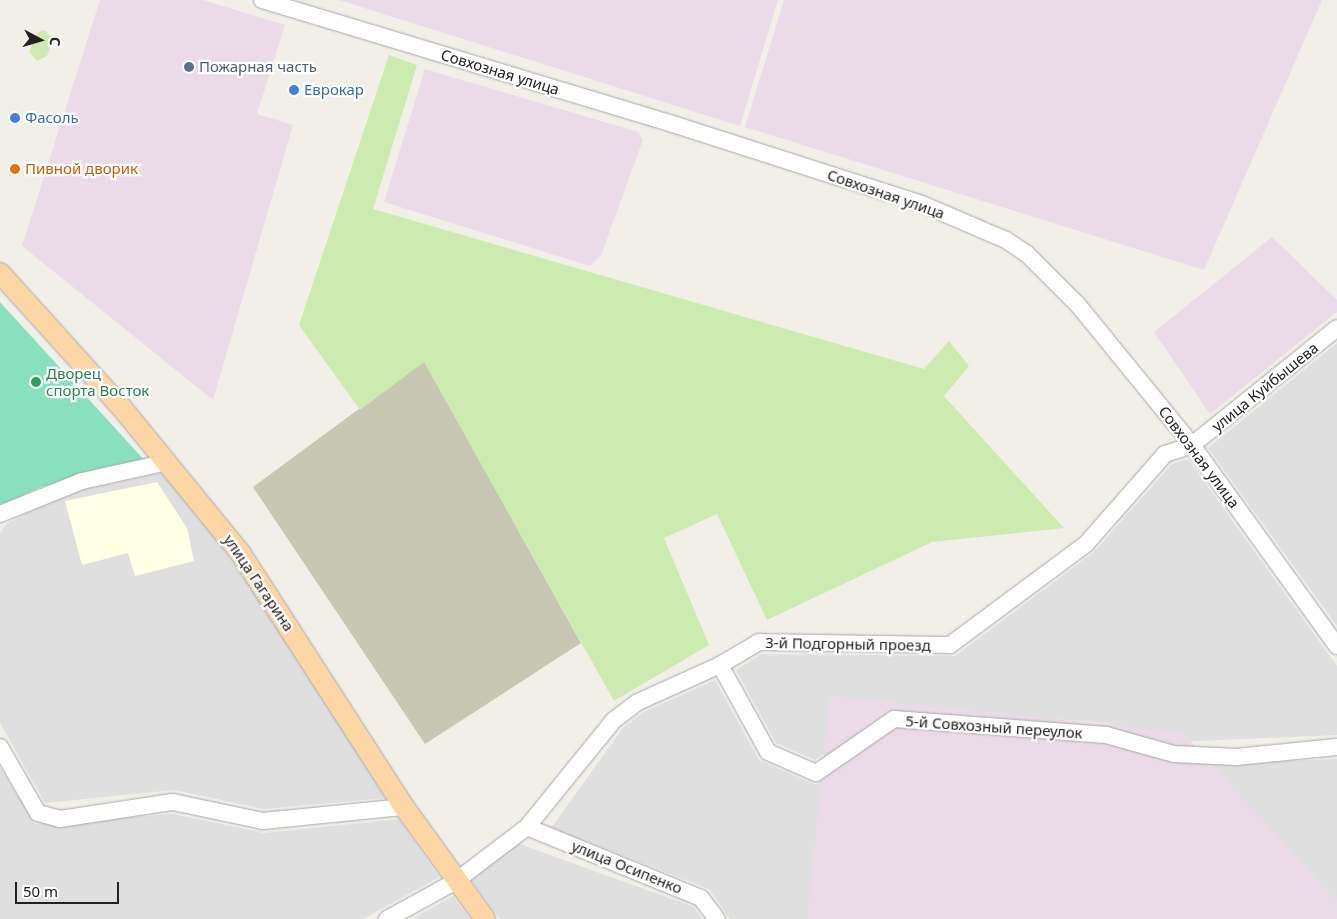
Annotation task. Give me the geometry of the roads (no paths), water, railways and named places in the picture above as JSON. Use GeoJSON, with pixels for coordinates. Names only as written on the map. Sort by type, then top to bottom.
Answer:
{"type":"FeatureCollection","features":[{"type":"Feature","properties":{"kind":"main road","name":"улица Гагарина"},"geometry":{"type":"LineString","coordinates":[[0,273],[168,462],[242,554],[404,807],[485,919]]}},
{"type":"Feature","properties":{"kind":"street","name":"Совхозная улица"},"geometry":{"type":"LineString","coordinates":[[262,0],[676,124],[922,204],[986,230],[1027,254],[1048,272],[1192,445],[1337,646]]}},
{"type":"Feature","properties":{"kind":"street","name":"улица Куйбышева"},"geometry":{"type":"LineString","coordinates":[[1192,445],[1337,328]]}},
{"type":"Feature","properties":{"kind":"street","name":"3-й Подгорный проезд"},"geometry":{"type":"LineString","coordinates":[[387,919],[456,881],[527,827],[614,720],[638,702],[720,665],[759,642],[950,645],[1086,544],[1165,454],[1192,445]]}},
{"type":"Feature","properties":{"kind":"street"},"geometry":{"type":"LineString","coordinates":[[0,514],[82,481],[168,462]]}},
{"type":"Feature","properties":{"kind":"street","name":"5-й Совхозный переулок"},"geometry":{"type":"LineString","coordinates":[[720,665],[768,752],[816,773],[894,719],[1106,735],[1174,754],[1236,756],[1337,747]]}},
{"type":"Feature","properties":{"kind":"street"},"geometry":{"type":"LineString","coordinates":[[0,747],[38,813],[60,819],[173,802],[263,821],[404,807]]}},
{"type":"Feature","properties":{"kind":"street","name":"улица Осипенко"},"geometry":{"type":"LineString","coordinates":[[527,827],[701,898],[717,919]]}},
{"type":"Feature","properties":{"kind":"place","name":"Пожарная часть"},"geometry":{"type":"Point","coordinates":[189,67]}},
{"type":"Feature","properties":{"kind":"place","name":"Еврокар"},"geometry":{"type":"Point","coordinates":[294,90]}},
{"type":"Feature","properties":{"kind":"place","name":"Фасоль"},"geometry":{"type":"Point","coordinates":[15,118]}},
{"type":"Feature","properties":{"kind":"place","name":"Пивной дворик"},"geometry":{"type":"Point","coordinates":[15,169]}},
{"type":"Feature","properties":{"kind":"place","name":"Дворец спорта Восток"},"geometry":{"type":"Point","coordinates":[36,382]}}]}
